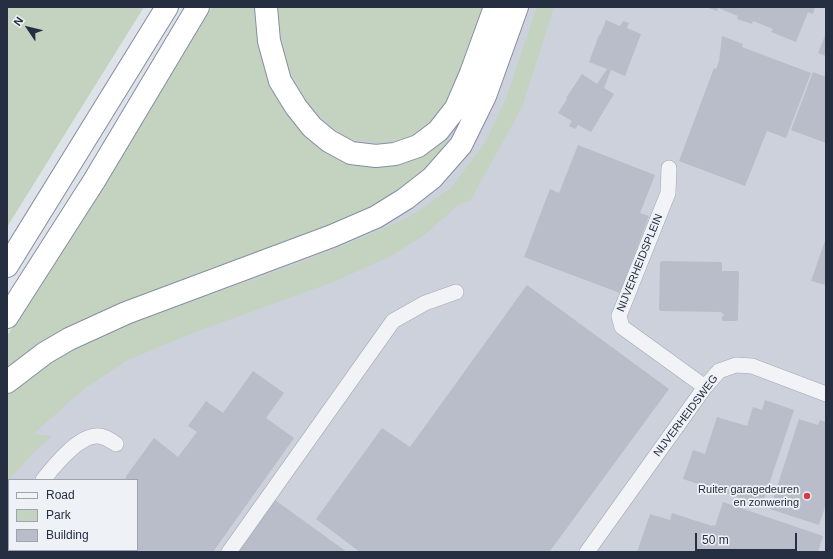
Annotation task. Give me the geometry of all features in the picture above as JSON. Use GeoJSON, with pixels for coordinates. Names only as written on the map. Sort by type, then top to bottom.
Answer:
{"type":"FeatureCollection","features":[{"type":"Feature","properties":{"kind":"highway"},"geometry":{"type":"LineString","coordinates":[[7,266],[167,7]]}},
{"type":"Feature","properties":{"kind":"highway"},"geometry":{"type":"LineString","coordinates":[[7,317],[94,181],[198,7]]}},
{"type":"Feature","properties":{"kind":"highway"},"geometry":{"type":"LineString","coordinates":[[266,7],[269,41],[280,81],[296,107],[312,127],[330,141],[351,153],[376,156],[395,154],[418,146],[438,131],[456,108],[471,73],[495,7]]}},
{"type":"Feature","properties":{"kind":"highway"},"geometry":{"type":"LineString","coordinates":[[7,382],[45,353],[69,339],[126,313],[332,236],[376,217],[405,199],[432,178],[460,145],[486,96],[516,7]]}},
{"type":"Feature","properties":{"kind":"street","name":"NIJVERHEIDSPLEIN"},"geometry":{"type":"LineString","coordinates":[[669,168],[668,193],[619,316],[622,327],[705,387]]}},
{"type":"Feature","properties":{"kind":"street"},"geometry":{"type":"LineString","coordinates":[[229,552],[393,321],[425,303],[456,292]]}},
{"type":"Feature","properties":{"kind":"street","name":"NIJVERHEIDSWEG"},"geometry":{"type":"LineString","coordinates":[[587,552],[705,387],[719,371],[736,365],[752,366],[826,394]]}},
{"type":"Feature","properties":{"kind":"street"},"geometry":{"type":"LineString","coordinates":[[44,479],[62,457],[83,440],[95,436],[103,436],[116,444]]}},
{"type":"Feature","properties":{"kind":"shaded area"},"geometry":{"type":"Polygon","coordinates":[[[223,7],[826,7],[826,552],[7,552],[7,380],[223,7]]]}},
{"type":"Feature","properties":{"kind":"green space"},"geometry":{"type":"Polygon","coordinates":[[[7,7],[144,7],[7,227],[7,7]]]}},
{"type":"Feature","properties":{"kind":"green space"},"geometry":{"type":"Polygon","coordinates":[[[212,7],[260,7],[271,81],[348,159],[455,125],[447,141],[426,171],[372,210],[7,369],[7,336],[212,7]]]}},
{"type":"Feature","properties":{"kind":"green space"},"geometry":{"type":"Polygon","coordinates":[[[278,7],[484,7],[455,88],[434,120],[411,136],[383,144],[349,139],[312,110],[289,70],[278,19],[278,7]]]}},
{"type":"Feature","properties":{"kind":"green space"},"geometry":{"type":"Polygon","coordinates":[[[537,7],[554,7],[522,107],[470,201],[458,205],[423,236],[389,257],[333,282],[190,334],[126,361],[84,389],[33,434],[52,436],[32,454],[10,479],[8,479],[7,482],[7,393],[51,361],[126,325],[302,262],[409,217],[451,188],[485,143],[506,99],[537,7]]]}},
{"type":"Feature","properties":{"kind":"building"},"geometry":{"type":"Polygon","coordinates":[[[706,7],[815,7],[813,14],[808,12],[796,42],[771,32],[773,29],[753,21],[752,24],[737,19],[738,16],[718,8],[717,11],[706,7]]]}},
{"type":"Feature","properties":{"kind":"building"},"geometry":{"type":"Polygon","coordinates":[[[606,20],[620,26],[623,21],[629,23],[627,28],[641,34],[625,76],[611,70],[604,88],[614,94],[591,132],[578,125],[575,129],[569,126],[572,121],[558,113],[582,74],[597,84],[607,69],[589,62],[606,20]]]}},
{"type":"Feature","properties":{"kind":"building"},"geometry":{"type":"Polygon","coordinates":[[[826,33],[826,56],[818,53],[826,33]]]}},
{"type":"Feature","properties":{"kind":"building"},"geometry":{"type":"Polygon","coordinates":[[[722,36],[743,44],[742,47],[811,73],[786,138],[767,131],[745,186],[679,161],[714,68],[716,69],[719,61],[722,36]]]}},
{"type":"Feature","properties":{"kind":"building"},"geometry":{"type":"Polygon","coordinates":[[[813,72],[826,77],[826,143],[791,130],[813,72]]]}},
{"type":"Feature","properties":{"kind":"building"},"geometry":{"type":"Polygon","coordinates":[[[578,145],[655,175],[640,213],[649,216],[620,293],[524,257],[550,189],[559,193],[578,145]]]}},
{"type":"Feature","properties":{"kind":"building"},"geometry":{"type":"Polygon","coordinates":[[[826,238],[826,285],[811,281],[826,238]]]}},
{"type":"Feature","properties":{"kind":"building"},"geometry":{"type":"Polygon","coordinates":[[[662,261],[721,262],[722,271],[739,272],[738,320],[722,321],[722,317],[724,315],[721,312],[659,310],[660,263],[662,261]]]}},
{"type":"Feature","properties":{"kind":"building"},"geometry":{"type":"Polygon","coordinates":[[[527,285],[669,389],[550,551],[552,552],[360,552],[316,519],[382,428],[410,447],[527,285]]]}},
{"type":"Feature","properties":{"kind":"building"},"geometry":{"type":"Polygon","coordinates":[[[253,371],[284,393],[266,418],[294,438],[213,552],[73,552],[138,551],[138,479],[125,479],[127,475],[154,438],[178,457],[197,432],[188,426],[206,401],[223,413],[253,371]]]}},
{"type":"Feature","properties":{"kind":"building"},"geometry":{"type":"Polygon","coordinates":[[[765,400],[794,410],[762,505],[683,479],[693,450],[705,454],[717,417],[747,426],[753,407],[762,410],[765,400]]]}},
{"type":"Feature","properties":{"kind":"building"},"geometry":{"type":"Polygon","coordinates":[[[799,419],[818,425],[820,420],[826,422],[826,504],[819,525],[770,509],[799,419]]]}},
{"type":"Feature","properties":{"kind":"building"},"geometry":{"type":"Polygon","coordinates":[[[275,500],[347,552],[238,552],[275,500]]]}},
{"type":"Feature","properties":{"kind":"building"},"geometry":{"type":"Polygon","coordinates":[[[723,502],[823,536],[818,552],[637,552],[650,514],[670,520],[672,513],[715,526],[723,502]]]}},
{"type":"Feature","properties":{"kind":"place","name":"Ruiter garagedeuren en zonwering"},"geometry":{"type":"Point","coordinates":[807,496]}}]}
